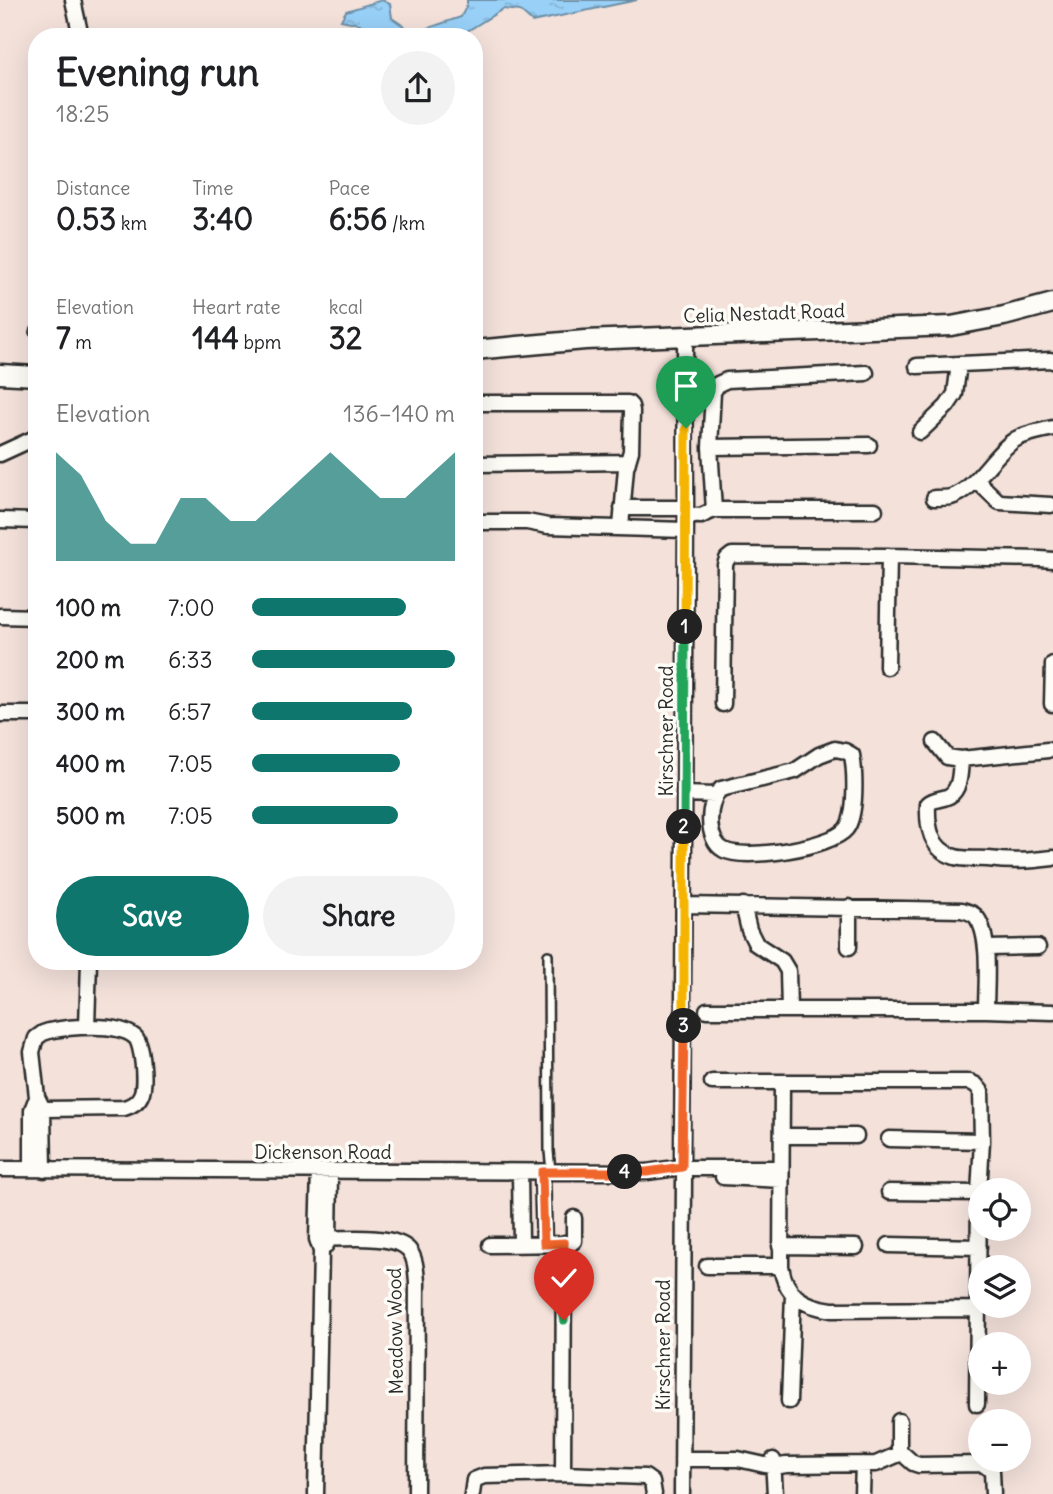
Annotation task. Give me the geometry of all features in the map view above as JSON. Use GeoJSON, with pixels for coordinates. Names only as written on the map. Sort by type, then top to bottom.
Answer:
{"type":"FeatureCollection","features":[{"type":"Feature","properties":{"kind":"street"},"geometry":{"type":"LineString","coordinates":[[73,0],[79,28]]}},
{"type":"Feature","properties":{"kind":"street","name":"Celia Nestadt Road"},"geometry":{"type":"LineString","coordinates":[[483,358],[951,326],[1053,303]]}},
{"type":"Feature","properties":{"kind":"street","name":"Celia Nestadt Road"},"geometry":{"type":"LineString","coordinates":[[483,349],[585,341],[686,343],[957,334],[1053,312]]}},
{"type":"Feature","properties":{"kind":"street","name":"Kirschner Road"},"geometry":{"type":"LineString","coordinates":[[682,1494],[683,1197],[680,1173],[686,343]]}},
{"type":"Feature","properties":{"kind":"street"},"geometry":{"type":"LineString","coordinates":[[916,366],[1053,361]]}},
{"type":"Feature","properties":{"kind":"street"},"geometry":{"type":"LineString","coordinates":[[920,432],[947,406],[955,394],[959,364]]}},
{"type":"Feature","properties":{"kind":"street"},"geometry":{"type":"LineString","coordinates":[[714,510],[710,447],[713,392],[718,384],[727,380],[866,373]]}},
{"type":"Feature","properties":{"kind":"street"},"geometry":{"type":"LineString","coordinates":[[0,374],[28,376]]}},
{"type":"Feature","properties":{"kind":"street"},"geometry":{"type":"LineString","coordinates":[[0,381],[28,382]]}},
{"type":"Feature","properties":{"kind":"street"},"geometry":{"type":"LineString","coordinates":[[483,403],[628,403],[632,411],[631,451],[626,468],[621,527]]}},
{"type":"Feature","properties":{"kind":"street"},"geometry":{"type":"LineString","coordinates":[[934,498],[948,498],[958,494],[976,480],[1014,440],[1053,428]]}},
{"type":"Feature","properties":{"kind":"street"},"geometry":{"type":"LineString","coordinates":[[0,454],[28,441]]}},
{"type":"Feature","properties":{"kind":"street"},"geometry":{"type":"LineString","coordinates":[[710,447],[869,445]]}},
{"type":"Feature","properties":{"kind":"street"},"geometry":{"type":"LineString","coordinates":[[483,464],[628,463]]}},
{"type":"Feature","properties":{"kind":"street"},"geometry":{"type":"LineString","coordinates":[[976,480],[999,502],[1051,505]]}},
{"type":"Feature","properties":{"kind":"street"},"geometry":{"type":"LineString","coordinates":[[622,508],[686,518]]}},
{"type":"Feature","properties":{"kind":"street"},"geometry":{"type":"LineString","coordinates":[[483,522],[621,527],[701,516],[714,510],[875,510]]}},
{"type":"Feature","properties":{"kind":"street"},"geometry":{"type":"LineString","coordinates":[[0,520],[28,521]]}},
{"type":"Feature","properties":{"kind":"street"},"geometry":{"type":"LineString","coordinates":[[723,704],[725,565],[732,555],[1053,560]]}},
{"type":"Feature","properties":{"kind":"street"},"geometry":{"type":"LineString","coordinates":[[887,667],[889,556]]}},
{"type":"Feature","properties":{"kind":"street"},"geometry":{"type":"LineString","coordinates":[[0,616],[28,617]]}},
{"type":"Feature","properties":{"kind":"street"},"geometry":{"type":"LineString","coordinates":[[1052,704],[1053,664]]}},
{"type":"Feature","properties":{"kind":"street"},"geometry":{"type":"LineString","coordinates":[[0,713],[28,714]]}},
{"type":"Feature","properties":{"kind":"street"},"geometry":{"type":"LineString","coordinates":[[935,742],[947,757],[961,759],[1048,750]]}},
{"type":"Feature","properties":{"kind":"street"},"geometry":{"type":"LineString","coordinates":[[684,794],[715,794],[721,789],[795,771],[818,755],[835,749],[852,755],[855,791],[851,821],[845,831],[830,840],[809,847],[731,854],[720,849],[713,839],[711,828],[711,808],[715,794]]}},
{"type":"Feature","properties":{"kind":"street"},"geometry":{"type":"LineString","coordinates":[[961,759],[956,789],[949,796],[933,799],[928,804],[930,834],[936,845],[957,858],[1006,862],[1053,858]]}},
{"type":"Feature","properties":{"kind":"street"},"geometry":{"type":"LineString","coordinates":[[684,905],[962,910],[973,914],[979,920],[987,948],[986,1010]]}},
{"type":"Feature","properties":{"kind":"street"},"geometry":{"type":"LineString","coordinates":[[743,905],[749,930],[756,944],[782,961],[788,971],[789,1010]]}},
{"type":"Feature","properties":{"kind":"street"},"geometry":{"type":"LineString","coordinates":[[849,907],[849,947]]}},
{"type":"Feature","properties":{"kind":"street"},"geometry":{"type":"LineString","coordinates":[[987,948],[1038,947]]}},
{"type":"Feature","properties":{"kind":"street"},"geometry":{"type":"LineString","coordinates":[[87,1027],[89,970]]}},
{"type":"Feature","properties":{"kind":"street"},"geometry":{"type":"LineString","coordinates":[[707,1010],[1053,1012]]}},
{"type":"Feature","properties":{"kind":"street"},"geometry":{"type":"LineString","coordinates":[[37,1105],[131,1106],[140,1097],[143,1086],[141,1049],[137,1039],[117,1029],[87,1027],[49,1031],[36,1038],[33,1052],[38,1170]]}},
{"type":"Feature","properties":{"kind":"street"},"geometry":{"type":"LineString","coordinates":[[712,1082],[970,1082],[981,1091],[980,1178]]}},
{"type":"Feature","properties":{"kind":"street"},"geometry":{"type":"LineString","coordinates":[[782,1082],[780,1247],[782,1277],[787,1287],[805,1303],[832,1310],[968,1309]]}},
{"type":"Feature","properties":{"kind":"street"},"geometry":{"type":"LineString","coordinates":[[782,1136],[856,1136]]}},
{"type":"Feature","properties":{"kind":"street"},"geometry":{"type":"LineString","coordinates":[[889,1139],[982,1141]]}},
{"type":"Feature","properties":{"kind":"street","name":"Dickenson Road"},"geometry":{"type":"LineString","coordinates":[[0,1169],[781,1174]]}},
{"type":"Feature","properties":{"kind":"street"},"geometry":{"type":"LineString","coordinates":[[316,1494],[324,1172]]}},
{"type":"Feature","properties":{"kind":"street"},"geometry":{"type":"LineString","coordinates":[[520,1172],[521,1244]]}},
{"type":"Feature","properties":{"kind":"street"},"geometry":{"type":"LineString","coordinates":[[544,1244],[546,1172]]}},
{"type":"Feature","properties":{"kind":"street"},"geometry":{"type":"LineString","coordinates":[[889,1192],[968,1193]]}},
{"type":"Feature","properties":{"kind":"street"},"geometry":{"type":"LineString","coordinates":[[490,1245],[570,1244],[574,1241],[574,1219]]}},
{"type":"Feature","properties":{"kind":"street","name":"Meadow Wood"},"geometry":{"type":"LineString","coordinates":[[322,1243],[388,1239],[400,1242],[409,1250],[415,1262],[415,1494]]}},
{"type":"Feature","properties":{"kind":"street"},"geometry":{"type":"LineString","coordinates":[[979,1241],[979,1255]]}},
{"type":"Feature","properties":{"kind":"street"},"geometry":{"type":"LineString","coordinates":[[563,1474],[564,1243]]}},
{"type":"Feature","properties":{"kind":"street"},"geometry":{"type":"LineString","coordinates":[[889,1245],[979,1247]]}},
{"type":"Feature","properties":{"kind":"street"},"geometry":{"type":"LineString","coordinates":[[780,1247],[856,1247]]}},
{"type":"Feature","properties":{"kind":"street"},"geometry":{"type":"LineString","coordinates":[[707,1266],[781,1266]]}},
{"type":"Feature","properties":{"kind":"street"},"geometry":{"type":"LineString","coordinates":[[789,1401],[793,1294]]}},
{"type":"Feature","properties":{"kind":"street"},"geometry":{"type":"LineString","coordinates":[[976,1404],[978,1318]]}},
{"type":"Feature","properties":{"kind":"street"},"geometry":{"type":"LineString","coordinates":[[899,1421],[899,1454]]}},
{"type":"Feature","properties":{"kind":"street"},"geometry":{"type":"LineString","coordinates":[[682,1454],[778,1464],[876,1464],[899,1454],[919,1465],[983,1464],[992,1471],[993,1494]]}},
{"type":"Feature","properties":{"kind":"street"},"geometry":{"type":"LineString","coordinates":[[775,1494],[778,1464]]}},
{"type":"Feature","properties":{"kind":"street"},"geometry":{"type":"LineString","coordinates":[[862,1494],[863,1464]]}},
{"type":"Feature","properties":{"kind":"street"},"geometry":{"type":"LineString","coordinates":[[472,1494],[474,1480],[484,1476],[563,1474],[645,1477],[652,1482],[653,1494]]}},
{"type":"Feature","properties":{"kind":"lane"},"geometry":{"type":"LineString","coordinates":[[546,1172],[549,1150],[548,955]]}},
{"type":"Feature","properties":{"kind":"water"},"geometry":{"type":"Polygon","coordinates":[[[382,0],[390,4],[392,18],[407,28],[362,28],[360,24],[341,20],[346,11],[382,0]]]}},
{"type":"Feature","properties":{"kind":"water"},"geometry":{"type":"Polygon","coordinates":[[[467,0],[637,0],[532,22],[520,11],[503,9],[472,28],[429,28],[461,17],[467,0]]]}},
{"type":"Feature","properties":{"kind":"route"},"geometry":{"type":"LineString","coordinates":[[564,1320],[564,1243],[544,1244],[542,1172],[647,1172],[682,1167],[686,428]]}}]}
